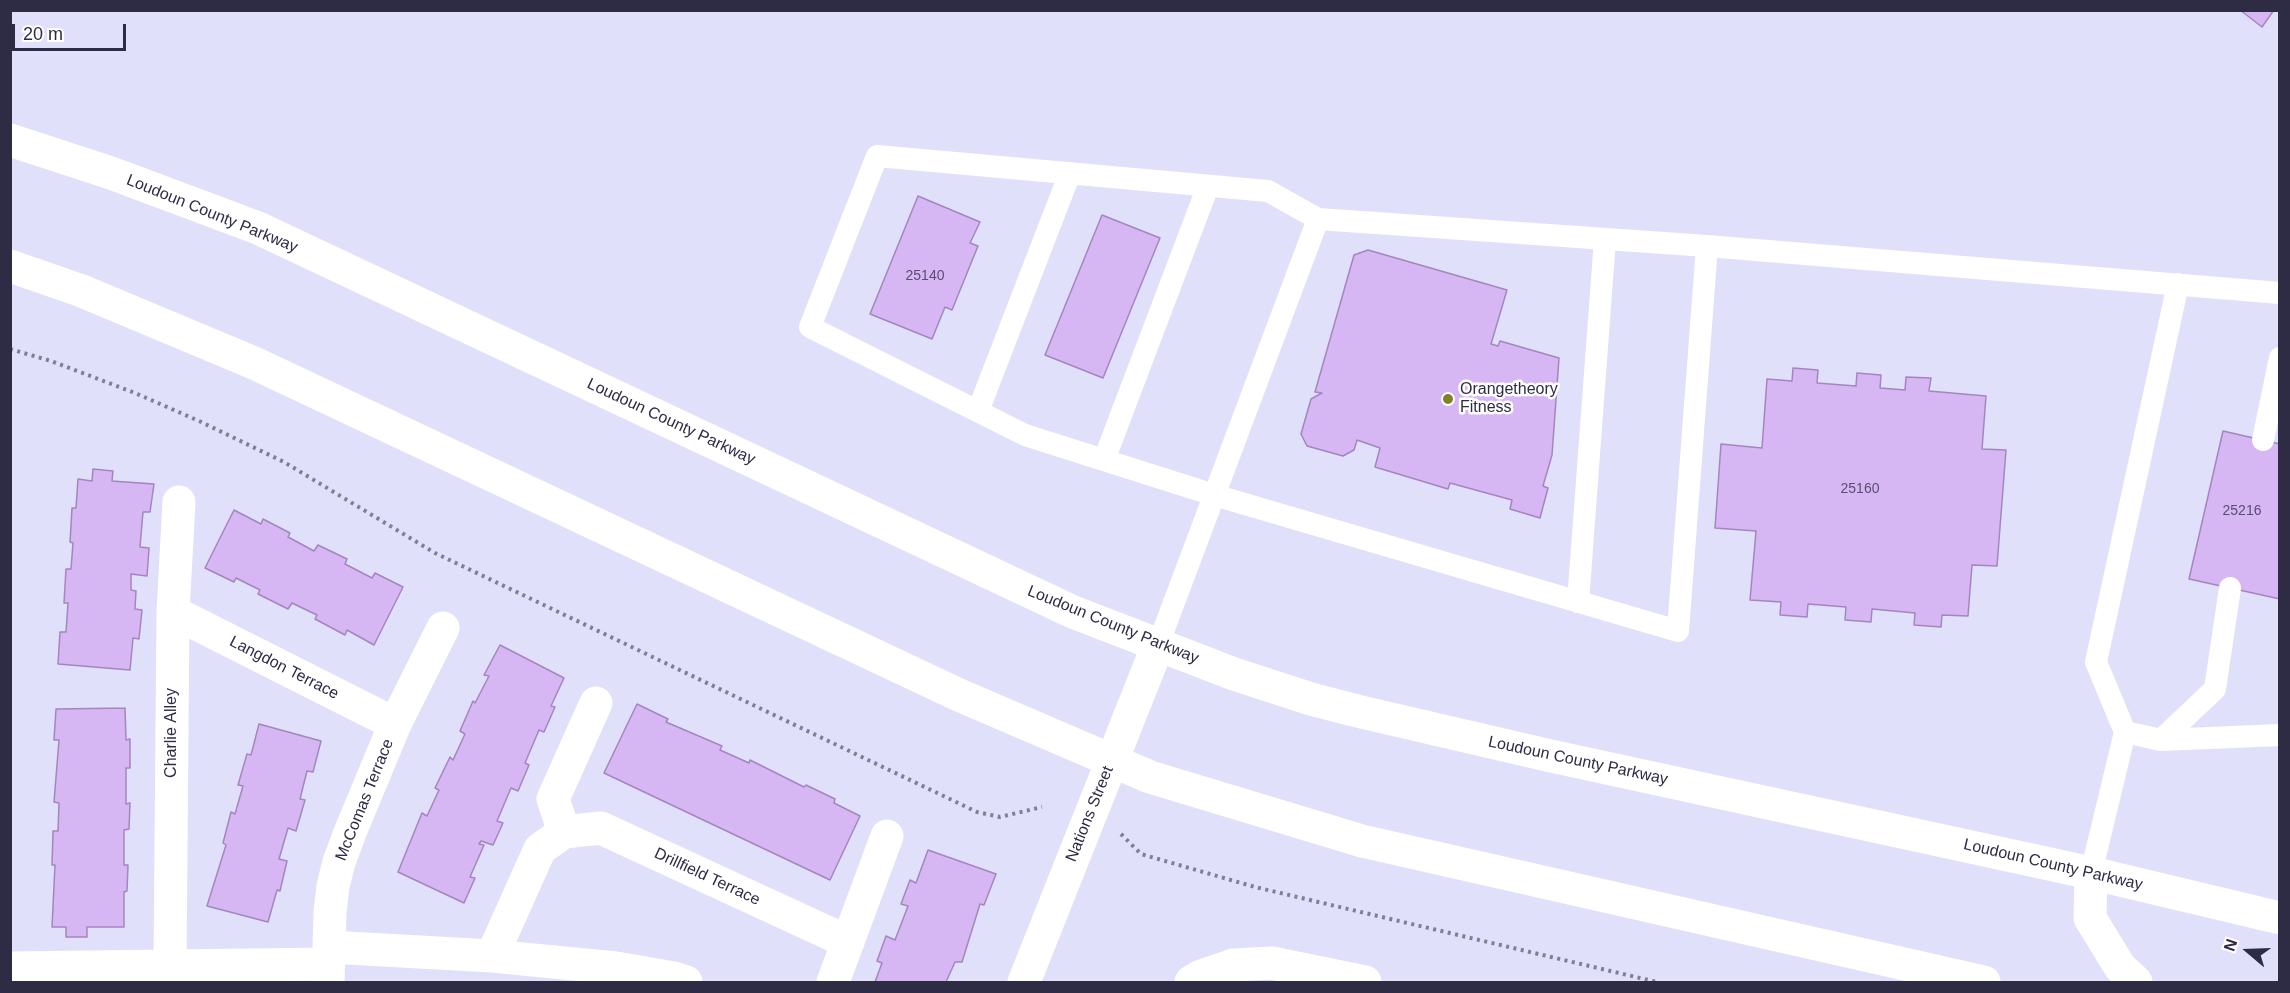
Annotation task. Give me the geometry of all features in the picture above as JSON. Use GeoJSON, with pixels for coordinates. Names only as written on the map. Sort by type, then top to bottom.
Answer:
{"type":"FeatureCollection","features":[{"type":"Feature","properties":{"kind":"main road","name":"Loudoun County Parkway"},"geometry":{"type":"LineString","coordinates":[[10,140],[111,173],[258,228],[1073,612],[1300,696],[1551,756],[2091,873],[2280,918]]}},
{"type":"Feature","properties":{"kind":"main road"},"geometry":{"type":"LineString","coordinates":[[10,266],[82,291],[254,363],[959,695],[1112,762],[1185,788],[1362,841],[1984,982]]}},
{"type":"Feature","properties":{"kind":"main road","name":"Charlie Alley"},"geometry":{"type":"LineString","coordinates":[[170,965],[173,612],[179,502]]}},
{"type":"Feature","properties":{"kind":"main road","name":"Langdon Terrace"},"geometry":{"type":"LineString","coordinates":[[173,612],[395,724]]}},
{"type":"Feature","properties":{"kind":"main road","name":"McComas Terrace"},"geometry":{"type":"LineString","coordinates":[[328,964],[333,886],[339,862],[395,724],[443,628]]}},
{"type":"Feature","properties":{"kind":"main road","name":"Nations Street"},"geometry":{"type":"LineString","coordinates":[[1023,982],[1158,645]]}},
{"type":"Feature","properties":{"kind":"main road"},"geometry":{"type":"LineString","coordinates":[[564,832],[553,799],[596,703]]}},
{"type":"Feature","properties":{"kind":"main road","name":"Drillfield Terrace"},"geometry":{"type":"LineString","coordinates":[[492,956],[540,849],[564,832],[601,828],[848,942]]}},
{"type":"Feature","properties":{"kind":"main road"},"geometry":{"type":"LineString","coordinates":[[833,982],[887,836]]}},
{"type":"Feature","properties":{"kind":"main road"},"geometry":{"type":"LineString","coordinates":[[2091,873],[2090,918],[2120,967],[2136,982]]}},
{"type":"Feature","properties":{"kind":"main road"},"geometry":{"type":"LineString","coordinates":[[10,968],[328,964],[492,956],[616,968],[686,982]]}},
{"type":"Feature","properties":{"kind":"main road"},"geometry":{"type":"LineString","coordinates":[[1191,982],[1201,975],[1233,965],[1272,963],[1365,982]]}},
{"type":"Feature","properties":{"kind":"lane"},"geometry":{"type":"LineString","coordinates":[[1707,246],[1678,631],[1214,495],[1025,435],[810,327],[878,156],[1268,191],[1318,219],[1707,246],[2280,293]]}},
{"type":"Feature","properties":{"kind":"lane"},"geometry":{"type":"LineString","coordinates":[[978,411],[1070,173]]}},
{"type":"Feature","properties":{"kind":"lane"},"geometry":{"type":"LineString","coordinates":[[1104,460],[1208,186]]}},
{"type":"Feature","properties":{"kind":"lane"},"geometry":{"type":"LineString","coordinates":[[1158,645],[1318,219]]}},
{"type":"Feature","properties":{"kind":"lane"},"geometry":{"type":"LineString","coordinates":[[1578,602],[1605,239]]}},
{"type":"Feature","properties":{"kind":"lane"},"geometry":{"type":"LineString","coordinates":[[2091,873],[2125,732],[2096,662],[2178,284]]}},
{"type":"Feature","properties":{"kind":"lane"},"geometry":{"type":"LineString","coordinates":[[2263,440],[2280,358]]}},
{"type":"Feature","properties":{"kind":"lane"},"geometry":{"type":"LineString","coordinates":[[2161,740],[2215,689],[2230,588]]}},
{"type":"Feature","properties":{"kind":"lane"},"geometry":{"type":"LineString","coordinates":[[2125,732],[2161,740],[2280,735]]}},
{"type":"Feature","properties":{"kind":"path"},"geometry":{"type":"LineString","coordinates":[[10,349],[93,377],[199,421],[284,462],[435,553],[982,814],[1000,817],[1042,807]]}},
{"type":"Feature","properties":{"kind":"path"},"geometry":{"type":"LineString","coordinates":[[1120,833],[1141,854],[1254,887],[1657,982]]}},
{"type":"Feature","properties":{"kind":"building"},"geometry":{"type":"Polygon","coordinates":[[[2240,10],[2274,10],[2262,27],[2240,10]]]}},
{"type":"Feature","properties":{"kind":"building"},"geometry":{"type":"Polygon","coordinates":[[[918,196],[980,222],[970,243],[978,246],[952,310],[945,307],[932,339],[870,314],[918,196]]]}},
{"type":"Feature","properties":{"kind":"building"},"geometry":{"type":"Polygon","coordinates":[[[1102,215],[1160,238],[1103,378],[1045,355],[1102,215]]]}},
{"type":"Feature","properties":{"kind":"building"},"geometry":{"type":"Polygon","coordinates":[[[1368,250],[1507,290],[1491,344],[1498,346],[1500,341],[1559,358],[1552,455],[1543,486],[1548,488],[1540,518],[1510,509],[1512,500],[1450,483],[1448,489],[1375,467],[1380,448],[1357,440],[1354,450],[1343,456],[1307,446],[1301,434],[1311,399],[1322,393],[1315,392],[1354,255],[1368,250]]]}},
{"type":"Feature","properties":{"kind":"building"},"geometry":{"type":"Polygon","coordinates":[[[1793,368],[1818,370],[1817,383],[1856,386],[1857,373],[1881,375],[1880,388],[1905,390],[1906,377],[1931,378],[1929,391],[1986,396],[1982,449],[2006,450],[1997,566],[1972,565],[1968,616],[1942,615],[1941,627],[1914,625],[1915,613],[1872,609],[1871,622],[1845,620],[1846,607],[1808,604],[1807,617],[1780,615],[1781,602],[1750,600],[1756,531],[1715,528],[1721,444],[1762,448],[1767,379],[1792,381],[1793,368]]]}},
{"type":"Feature","properties":{"kind":"building"},"geometry":{"type":"Polygon","coordinates":[[[2223,431],[2280,444],[2280,599],[2189,579],[2223,431]]]}},
{"type":"Feature","properties":{"kind":"building"},"geometry":{"type":"Polygon","coordinates":[[[93,469],[113,471],[112,481],[154,484],[150,512],[143,512],[140,547],[149,548],[147,576],[131,574],[131,590],[136,591],[135,609],[142,610],[139,639],[133,638],[130,670],[58,664],[60,632],[66,632],[68,603],[64,603],[66,569],[71,569],[72,508],[76,508],[78,479],[92,481],[93,469]]]}},
{"type":"Feature","properties":{"kind":"building"},"geometry":{"type":"Polygon","coordinates":[[[234,510],[261,524],[263,519],[290,533],[288,537],[314,551],[318,545],[347,559],[345,564],[372,578],[375,573],[403,587],[374,645],[347,630],[345,635],[315,619],[317,615],[292,603],[288,609],[258,594],[260,590],[236,578],[234,582],[205,568],[234,510]]]}},
{"type":"Feature","properties":{"kind":"building"},"geometry":{"type":"Polygon","coordinates":[[[500,645],[564,678],[551,706],[555,707],[544,732],[539,730],[525,763],[529,765],[518,791],[511,788],[497,821],[503,823],[493,845],[481,841],[479,844],[484,845],[470,877],[475,878],[464,903],[398,872],[422,813],[427,816],[439,790],[435,788],[450,757],[453,760],[465,734],[460,731],[473,701],[475,703],[489,676],[484,675],[500,645]]]}},
{"type":"Feature","properties":{"kind":"building"},"geometry":{"type":"Polygon","coordinates":[[[637,704],[668,719],[666,722],[722,746],[720,750],[749,763],[750,760],[804,787],[806,785],[835,799],[834,803],[860,816],[830,880],[604,773],[637,704]]]}},
{"type":"Feature","properties":{"kind":"building"},"geometry":{"type":"Polygon","coordinates":[[[125,708],[126,740],[130,739],[130,768],[126,768],[126,804],[130,803],[129,829],[124,830],[124,865],[128,865],[127,891],[124,892],[124,927],[87,927],[87,937],[66,937],[66,927],[52,927],[55,865],[52,865],[53,831],[58,831],[59,803],[54,802],[59,740],[54,740],[56,709],[125,708]]]}},
{"type":"Feature","properties":{"kind":"building"},"geometry":{"type":"Polygon","coordinates":[[[259,724],[321,741],[313,772],[307,771],[300,799],[305,800],[296,831],[288,828],[279,859],[287,861],[280,891],[277,890],[268,922],[207,906],[226,845],[223,843],[231,812],[235,814],[243,786],[238,785],[247,754],[251,755],[259,724]]]}},
{"type":"Feature","properties":{"kind":"building"},"geometry":{"type":"Polygon","coordinates":[[[928,850],[996,874],[984,905],[980,904],[962,962],[955,962],[946,982],[875,982],[882,963],[877,961],[886,936],[895,940],[908,906],[901,904],[910,880],[916,883],[928,850]]]}},
{"type":"Feature","properties":{"kind":"place","name":"Orangetheory Fitness"},"geometry":{"type":"Point","coordinates":[1448,399]}}]}
